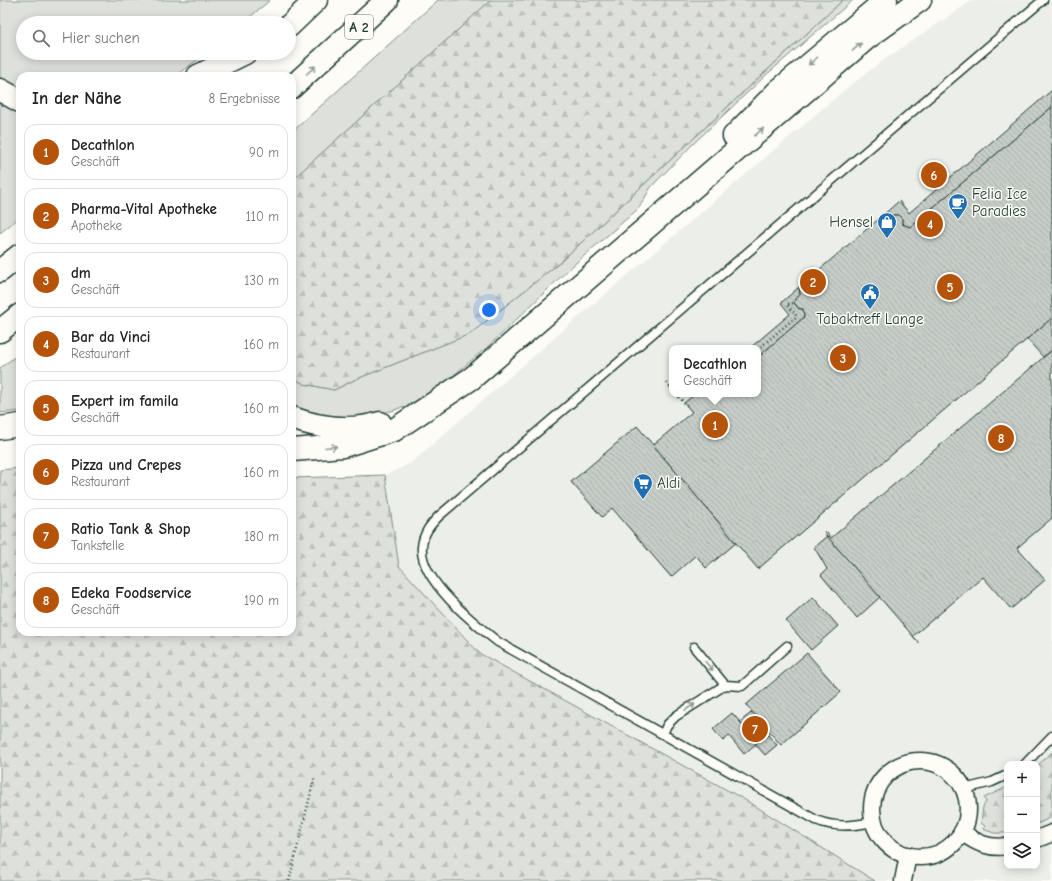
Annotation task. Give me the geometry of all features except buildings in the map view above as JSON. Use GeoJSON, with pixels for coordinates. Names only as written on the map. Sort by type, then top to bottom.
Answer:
{"type":"FeatureCollection","features":[{"type":"Feature","properties":{"kind":"highway"},"geometry":{"type":"LineString","coordinates":[[296,19],[316,0]]}},
{"type":"Feature","properties":{"kind":"highway","name":"A 2"},"geometry":{"type":"LineString","coordinates":[[296,84],[387,0]]}},
{"type":"Feature","properties":{"kind":"highway"},"geometry":{"type":"LineString","coordinates":[[634,239],[778,91],[886,0]]}},
{"type":"Feature","properties":{"kind":"highway"},"geometry":{"type":"LineString","coordinates":[[296,450],[343,446],[394,430],[472,378],[867,38],[920,0]]}},
{"type":"Feature","properties":{"kind":"highway"},"geometry":{"type":"LineString","coordinates":[[206,72],[231,60]]}},
{"type":"Feature","properties":{"kind":"highway"},"geometry":{"type":"LineString","coordinates":[[238,72],[251,60]]}},
{"type":"Feature","properties":{"kind":"highway"},"geometry":{"type":"LineString","coordinates":[[0,90],[16,99]]}},
{"type":"Feature","properties":{"kind":"highway"},"geometry":{"type":"LineString","coordinates":[[0,271],[16,258]]}},
{"type":"Feature","properties":{"kind":"highway"},"geometry":{"type":"LineString","coordinates":[[0,331],[16,319]]}},
{"type":"Feature","properties":{"kind":"highway"},"geometry":{"type":"LineString","coordinates":[[296,420],[308,424],[339,428],[376,425],[422,411]]}},
{"type":"Feature","properties":{"kind":"highway"},"geometry":{"type":"LineString","coordinates":[[0,428],[16,426]]}},
{"type":"Feature","properties":{"kind":"street"},"geometry":{"type":"LineString","coordinates":[[911,761],[927,761],[942,766],[955,776],[964,789],[967,803],[967,817],[962,832],[946,849],[934,854],[922,856],[908,855],[891,847],[883,840],[873,822],[872,806],[875,791],[883,777],[896,767],[911,761]]}},
{"type":"Feature","properties":{"kind":"street"},"geometry":{"type":"LineString","coordinates":[[962,832],[977,843],[987,846],[1004,846]]}},
{"type":"Feature","properties":{"kind":"street"},"geometry":{"type":"LineString","coordinates":[[1040,838],[1052,833]]}},
{"type":"Feature","properties":{"kind":"street"},"geometry":{"type":"LineString","coordinates":[[903,881],[908,855]]}},
{"type":"Feature","properties":{"kind":"lane"},"geometry":{"type":"LineString","coordinates":[[873,822],[836,826],[816,820],[498,642],[466,618],[434,582],[424,561],[422,549],[429,527],[439,516],[1043,0]]}},
{"type":"Feature","properties":{"kind":"lane"},"geometry":{"type":"LineString","coordinates":[[663,734],[668,725],[676,716],[725,685],[742,686],[787,646]]}},
{"type":"Feature","properties":{"kind":"lane"},"geometry":{"type":"LineString","coordinates":[[694,648],[725,685]]}},
{"type":"Feature","properties":{"kind":"lane"},"geometry":{"type":"LineString","coordinates":[[1027,761],[1052,736]]}},
{"type":"Feature","properties":{"kind":"lane"},"geometry":{"type":"LineString","coordinates":[[964,789],[992,782],[1004,776]]}},
{"type":"Feature","properties":{"kind":"path"},"geometry":{"type":"LineString","coordinates":[[761,346],[797,316],[787,304],[794,304]]}},
{"type":"Feature","properties":{"kind":"path"},"geometry":{"type":"LineString","coordinates":[[679,397],[687,406]]}},
{"type":"Feature","properties":{"kind":"path"},"geometry":{"type":"LineString","coordinates":[[289,881],[315,776]]}},
{"type":"Feature","properties":{"kind":"shaded area"},"geometry":{"type":"Polygon","coordinates":[[[973,0],[1052,0],[1052,752],[1040,763],[1040,761],[1004,761],[1004,788],[984,798],[986,802],[983,829],[994,833],[1004,833],[1004,869],[1040,869],[1040,823],[1052,817],[1052,881],[875,881],[747,801],[479,653],[399,566],[385,475],[411,463],[568,326],[848,87],[888,57],[973,0]]]}},
{"type":"Feature","properties":{"kind":"green space"},"geometry":{"type":"Polygon","coordinates":[[[0,0],[270,0],[251,16],[16,16],[16,60],[197,60],[181,72],[16,72],[16,86],[0,77],[0,0]]]}},
{"type":"Feature","properties":{"kind":"green space"},"geometry":{"type":"Polygon","coordinates":[[[438,0],[491,0],[296,176],[296,128],[438,0]]]}},
{"type":"Feature","properties":{"kind":"green space"},"geometry":{"type":"Polygon","coordinates":[[[491,0],[843,0],[558,264],[470,334],[354,380],[334,390],[304,384],[296,379],[296,176],[491,0]]]}},
{"type":"Feature","properties":{"kind":"green space"},"geometry":{"type":"Polygon","coordinates":[[[843,0],[853,0],[765,76],[695,142],[651,187],[639,208],[570,268],[493,342],[441,386],[414,402],[395,410],[355,419],[319,416],[296,409],[296,379],[304,384],[334,390],[354,380],[470,334],[558,264],[843,0]]]}},
{"type":"Feature","properties":{"kind":"green space"},"geometry":{"type":"Polygon","coordinates":[[[0,102],[16,111],[16,220],[0,233],[0,102]]]}},
{"type":"Feature","properties":{"kind":"green space"},"geometry":{"type":"Polygon","coordinates":[[[16,356],[16,411],[0,413],[0,368],[16,356]]]}},
{"type":"Feature","properties":{"kind":"green space"},"geometry":{"type":"Polygon","coordinates":[[[16,468],[16,636],[296,636],[296,478],[385,475],[399,566],[479,653],[747,801],[875,881],[0,881],[0,470],[16,468]]]}},
{"type":"Feature","properties":{"kind":"green space"},"geometry":{"type":"Polygon","coordinates":[[[1052,752],[1052,817],[1040,823],[1040,797],[1040,763],[1052,752]]]}},
{"type":"Feature","properties":{"kind":"green space"},"geometry":{"type":"Polygon","coordinates":[[[1004,788],[1004,833],[994,833],[983,829],[985,826],[981,823],[983,807],[986,802],[984,798],[1004,788]]]}},
{"type":"Feature","properties":{"kind":"place","name":"Pizza und Crepes"},"geometry":{"type":"Point","coordinates":[934,175]}},
{"type":"Feature","properties":{"kind":"place","name":"Felia Ice Paradies"},"geometry":{"type":"Point","coordinates":[958,220]}},
{"type":"Feature","properties":{"kind":"place","name":"Bar da Vinci"},"geometry":{"type":"Point","coordinates":[930,224]}},
{"type":"Feature","properties":{"kind":"place","name":"Hensel"},"geometry":{"type":"Point","coordinates":[887,239]}},
{"type":"Feature","properties":{"kind":"place","name":"Pharma-Vital Apotheke"},"geometry":{"type":"Point","coordinates":[813,282]}},
{"type":"Feature","properties":{"kind":"place","name":"Expert im famila"},"geometry":{"type":"Point","coordinates":[950,287]}},
{"type":"Feature","properties":{"kind":"place","name":"Tabaktreff Lange"},"geometry":{"type":"Point","coordinates":[870,310]}},
{"type":"Feature","properties":{"kind":"place","name":"dm"},"geometry":{"type":"Point","coordinates":[843,358]}},
{"type":"Feature","properties":{"kind":"place","name":"Decathlon"},"geometry":{"type":"Point","coordinates":[715,425]}},
{"type":"Feature","properties":{"kind":"place","name":"Edeka Foodservice"},"geometry":{"type":"Point","coordinates":[1001,438]}},
{"type":"Feature","properties":{"kind":"place","name":"Aldi"},"geometry":{"type":"Point","coordinates":[643,500]}},
{"type":"Feature","properties":{"kind":"place","name":"Ratio Tank & Shop"},"geometry":{"type":"Point","coordinates":[755,729]}}]}
